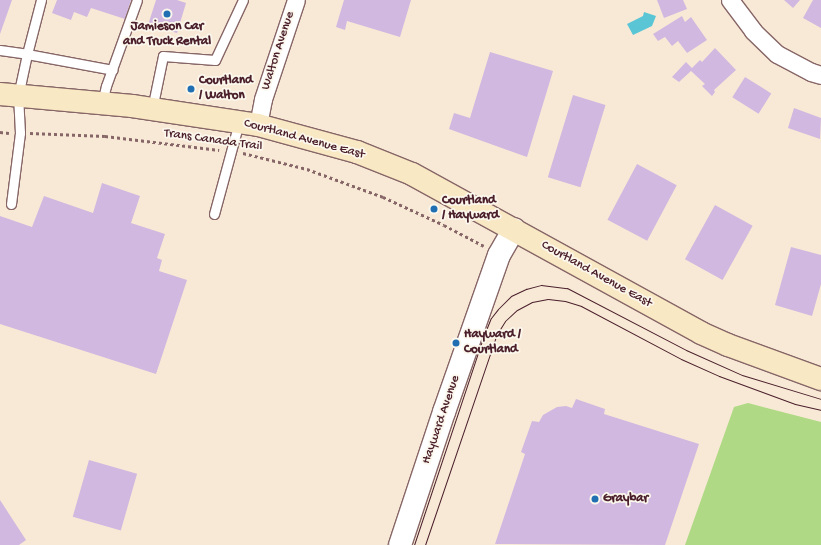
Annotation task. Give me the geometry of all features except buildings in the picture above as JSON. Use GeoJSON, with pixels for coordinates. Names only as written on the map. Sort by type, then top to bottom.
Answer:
{"type":"FeatureCollection","features":[{"type":"Feature","properties":{"kind":"main road","name":"Courtland Avenue East"},"geometry":{"type":"LineString","coordinates":[[9,95],[152,109],[248,124],[357,152],[412,174],[701,333],[728,346],[821,379]]}},
{"type":"Feature","properties":{"kind":"street","name":"Walton Avenue"},"geometry":{"type":"LineString","coordinates":[[248,124],[264,99],[296,0]]}},
{"type":"Feature","properties":{"kind":"street"},"geometry":{"type":"LineString","coordinates":[[730,0],[753,31],[777,54],[811,72],[821,75]]}},
{"type":"Feature","properties":{"kind":"street","name":"Hayward Avenue"},"geometry":{"type":"LineString","coordinates":[[400,545],[444,412],[499,255],[514,229]]}},
{"type":"Feature","properties":{"kind":"lane"},"geometry":{"type":"LineString","coordinates":[[11,204],[20,133],[9,95],[27,54],[40,0]]}},
{"type":"Feature","properties":{"kind":"lane"},"geometry":{"type":"LineString","coordinates":[[102,103],[137,0]]}},
{"type":"Feature","properties":{"kind":"lane"},"geometry":{"type":"LineString","coordinates":[[152,109],[164,56],[215,60],[243,0]]}},
{"type":"Feature","properties":{"kind":"lane"},"geometry":{"type":"LineString","coordinates":[[0,50],[113,70]]}},
{"type":"Feature","properties":{"kind":"lane"},"geometry":{"type":"LineString","coordinates":[[214,214],[231,151],[248,124]]}},
{"type":"Feature","properties":{"kind":"path","name":"Trans Canada Trail"},"geometry":{"type":"LineString","coordinates":[[0,132],[105,136],[247,153],[307,169],[383,197],[479,243]]}},
{"type":"Feature","properties":{"kind":"green space"},"geometry":{"type":"Polygon","coordinates":[[[748,403],[821,422],[821,545],[685,545],[734,407],[748,403]]]}},
{"type":"Feature","properties":{"kind":"water"},"geometry":{"type":"Polygon","coordinates":[[[644,12],[656,16],[652,26],[633,35],[627,24],[643,16],[644,12]]]}},
{"type":"Feature","properties":{"kind":"tram line"},"geometry":{"type":"LineString","coordinates":[[414,545],[491,318],[511,296],[526,289],[541,285],[567,288],[686,350],[742,375],[821,399]]}},
{"type":"Feature","properties":{"kind":"tram line"},"geometry":{"type":"LineString","coordinates":[[425,545],[497,334],[505,321],[517,310],[532,302],[548,299],[565,301],[581,306],[681,359],[719,376],[795,404],[821,410]]}},
{"type":"Feature","properties":{"kind":"place","name":"Jamieson Car and Truck Rental"},"geometry":{"type":"Point","coordinates":[167,14]}},
{"type":"Feature","properties":{"kind":"place","name":"Courtland / Walton"},"geometry":{"type":"Point","coordinates":[191,89]}},
{"type":"Feature","properties":{"kind":"place","name":"Courtland / Hayward"},"geometry":{"type":"Point","coordinates":[434,209]}},
{"type":"Feature","properties":{"kind":"place","name":"Hayward / Courtland"},"geometry":{"type":"Point","coordinates":[456,343]}},
{"type":"Feature","properties":{"kind":"place","name":"Graybar"},"geometry":{"type":"Point","coordinates":[595,499]}}]}
